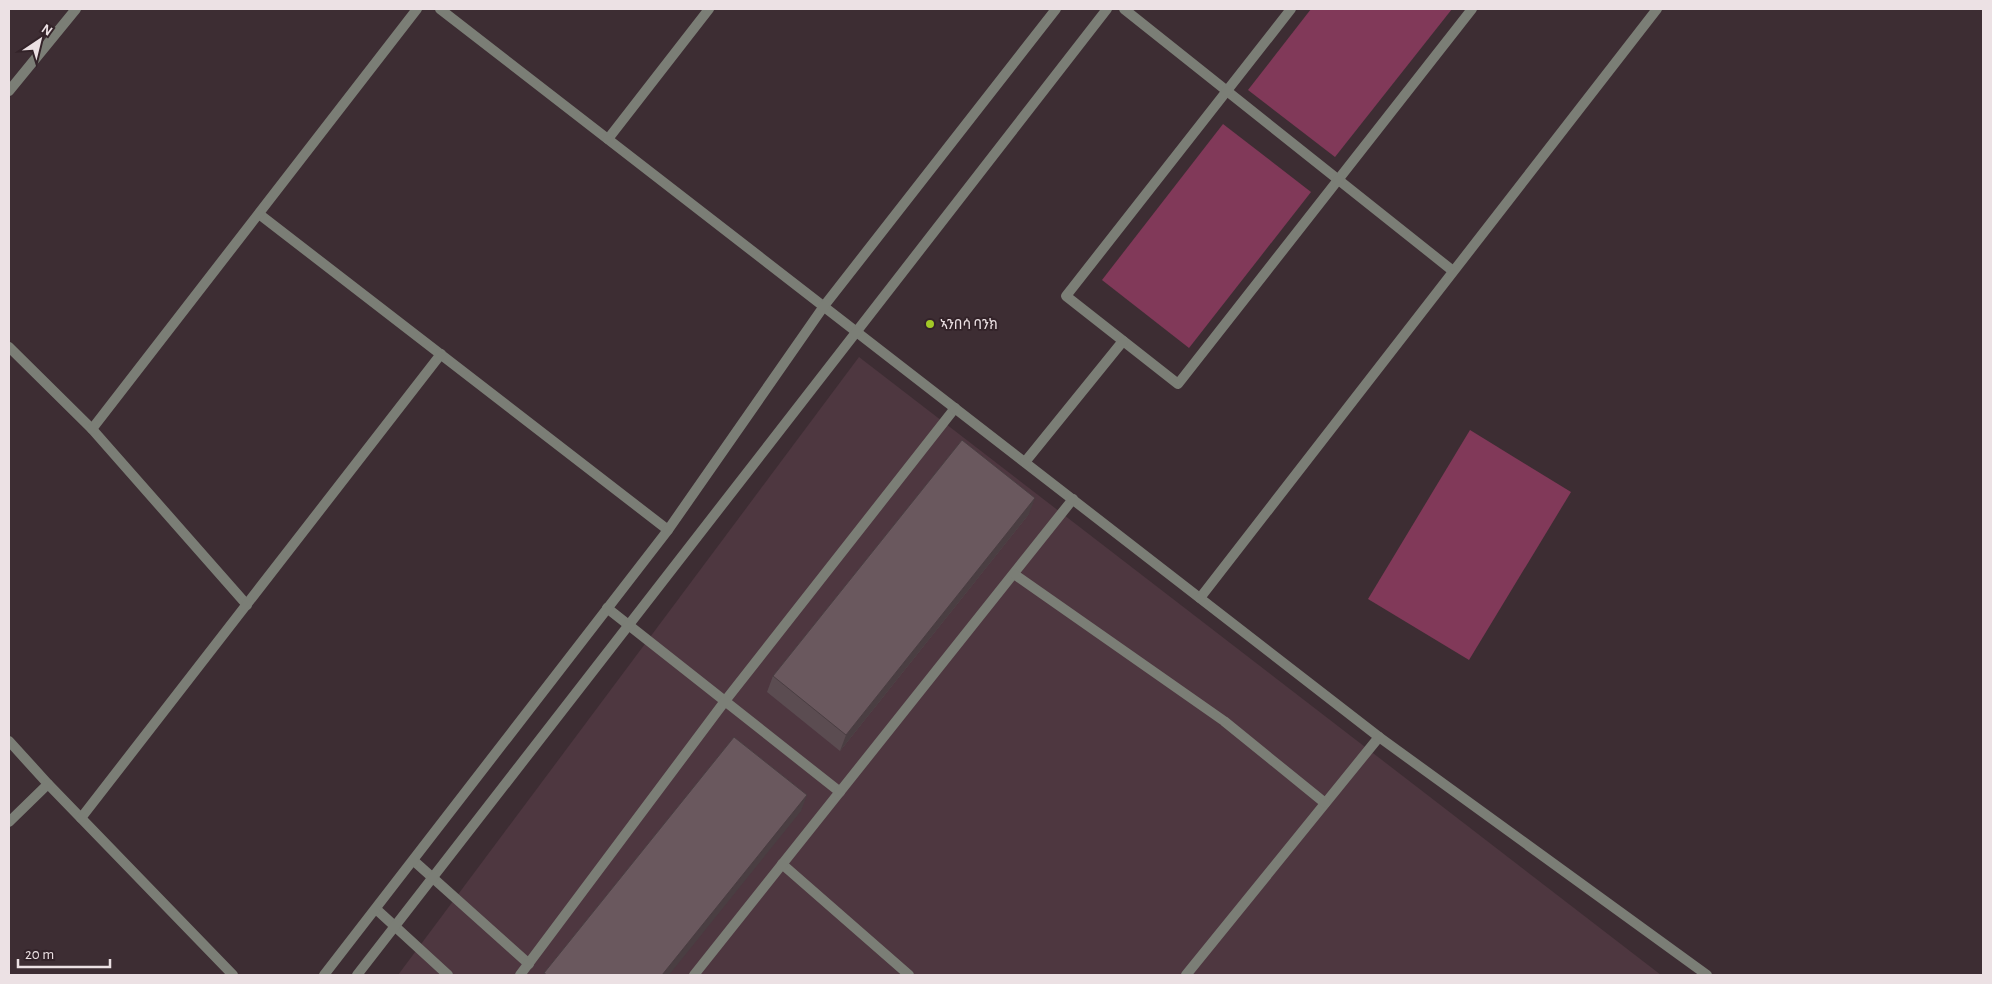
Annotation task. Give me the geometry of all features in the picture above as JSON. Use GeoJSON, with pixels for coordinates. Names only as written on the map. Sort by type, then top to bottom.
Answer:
{"type":"FeatureCollection","features":[{"type":"Feature","properties":{"kind":"street"},"geometry":{"type":"LineString","coordinates":[[9,91],[76,9]]}},
{"type":"Feature","properties":{"kind":"street"},"geometry":{"type":"LineString","coordinates":[[92,429],[417,9]]}},
{"type":"Feature","properties":{"kind":"street"},"geometry":{"type":"LineString","coordinates":[[440,9],[1379,736],[1704,975]]}},
{"type":"Feature","properties":{"kind":"street"},"geometry":{"type":"LineString","coordinates":[[608,139],[709,9]]}},
{"type":"Feature","properties":{"kind":"street"},"geometry":{"type":"LineString","coordinates":[[324,975],[668,530],[824,306],[1056,9]]}},
{"type":"Feature","properties":{"kind":"street"},"geometry":{"type":"LineString","coordinates":[[358,975],[1107,9]]}},
{"type":"Feature","properties":{"kind":"street"},"geometry":{"type":"LineString","coordinates":[[1124,9],[1454,271]]}},
{"type":"Feature","properties":{"kind":"street"},"geometry":{"type":"LineString","coordinates":[[1291,9],[1066,296],[1178,384],[1472,9]]}},
{"type":"Feature","properties":{"kind":"street"},"geometry":{"type":"LineString","coordinates":[[1200,598],[1657,9]]}},
{"type":"Feature","properties":{"kind":"street"},"geometry":{"type":"LineString","coordinates":[[259,214],[668,530]]}},
{"type":"Feature","properties":{"kind":"street"},"geometry":{"type":"LineString","coordinates":[[1025,462],[1123,341]]}},
{"type":"Feature","properties":{"kind":"street"},"geometry":{"type":"LineString","coordinates":[[9,347],[92,429],[247,604]]}},
{"type":"Feature","properties":{"kind":"street"},"geometry":{"type":"LineString","coordinates":[[81,818],[441,354]]}},
{"type":"Feature","properties":{"kind":"street"},"geometry":{"type":"LineString","coordinates":[[520,975],[725,701],[955,408]]}},
{"type":"Feature","properties":{"kind":"street"},"geometry":{"type":"LineString","coordinates":[[694,975],[1073,499]]}},
{"type":"Feature","properties":{"kind":"street"},"geometry":{"type":"LineString","coordinates":[[1014,574],[1224,721],[1325,803]]}},
{"type":"Feature","properties":{"kind":"street"},"geometry":{"type":"LineString","coordinates":[[607,608],[840,792]]}},
{"type":"Feature","properties":{"kind":"street"},"geometry":{"type":"LineString","coordinates":[[1191,973],[1379,736]]}},
{"type":"Feature","properties":{"kind":"street"},"geometry":{"type":"LineString","coordinates":[[9,741],[48,784],[233,975]]}},
{"type":"Feature","properties":{"kind":"street"},"geometry":{"type":"LineString","coordinates":[[9,822],[48,784]]}},
{"type":"Feature","properties":{"kind":"street"},"geometry":{"type":"LineString","coordinates":[[414,861],[529,964]]}},
{"type":"Feature","properties":{"kind":"street"},"geometry":{"type":"LineString","coordinates":[[782,864],[909,975]]}},
{"type":"Feature","properties":{"kind":"street"},"geometry":{"type":"LineString","coordinates":[[376,909],[448,975]]}},
{"type":"Feature","properties":{"kind":"shaded area"},"geometry":{"type":"Polygon","coordinates":[[[1311,9],[1452,9],[1335,157],[1248,90],[1311,9]]]}},
{"type":"Feature","properties":{"kind":"shaded area"},"geometry":{"type":"Polygon","coordinates":[[[1223,124],[1311,192],[1189,348],[1102,280],[1223,124]]]}},
{"type":"Feature","properties":{"kind":"shaded area"},"geometry":{"type":"Polygon","coordinates":[[[859,357],[1661,975],[398,975],[859,357]]]}},
{"type":"Feature","properties":{"kind":"shaded area"},"geometry":{"type":"Polygon","coordinates":[[[1470,430],[1571,492],[1469,660],[1368,599],[1470,430]]]}},
{"type":"Feature","properties":{"kind":"building"},"geometry":{"type":"Polygon","coordinates":[[[962,440],[1035,498],[846,735],[773,676],[962,440]]]}},
{"type":"Feature","properties":{"kind":"building"},"geometry":{"type":"Polygon","coordinates":[[[734,737],[807,795],[662,975],[547,975],[544,973],[734,737]]]}},
{"type":"Feature","properties":{"kind":"place","name":"ኣንበሳ ባንክ"},"geometry":{"type":"Point","coordinates":[930,324]}}]}
